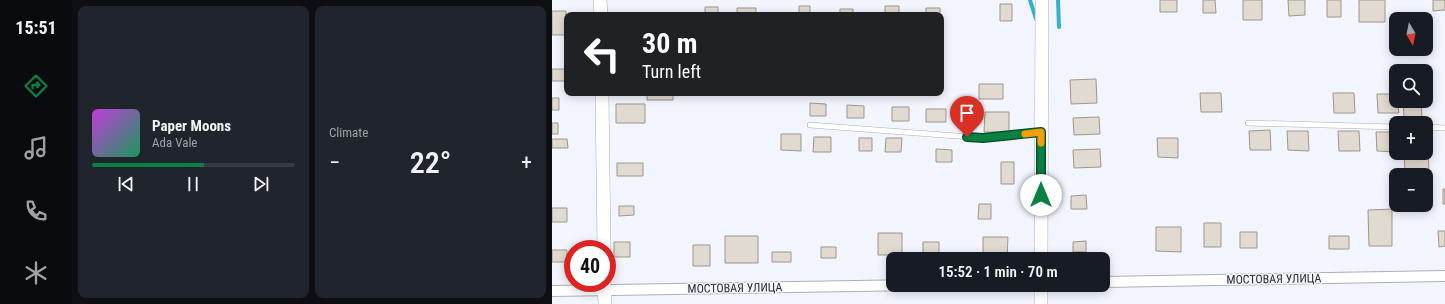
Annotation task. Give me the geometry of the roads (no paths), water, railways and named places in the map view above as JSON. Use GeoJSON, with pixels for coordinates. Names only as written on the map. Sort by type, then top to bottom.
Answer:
{"type":"FeatureCollection","features":[{"type":"Feature","properties":{"kind":"street"},"geometry":{"type":"LineString","coordinates":[[600,0],[601,12]]}},
{"type":"Feature","properties":{"kind":"street"},"geometry":{"type":"LineString","coordinates":[[1041,252],[1042,0]]}},
{"type":"Feature","properties":{"kind":"street"},"geometry":{"type":"LineString","coordinates":[[602,96],[604,240]]}},
{"type":"Feature","properties":{"kind":"street","name":"МОСТОВАЯ УЛИЦА"},"geometry":{"type":"LineString","coordinates":[[1110,282],[1445,276]]}},
{"type":"Feature","properties":{"kind":"street","name":"МОСТОВАЯ УЛИЦА"},"geometry":{"type":"LineString","coordinates":[[616,287],[886,285]]}},
{"type":"Feature","properties":{"kind":"street","name":"МОСТОВАЯ УЛИЦА"},"geometry":{"type":"LineString","coordinates":[[552,291],[564,290]]}},
{"type":"Feature","properties":{"kind":"street"},"geometry":{"type":"LineString","coordinates":[[605,292],[605,304]]}},
{"type":"Feature","properties":{"kind":"street"},"geometry":{"type":"LineString","coordinates":[[1041,292],[1041,304]]}},
{"type":"Feature","properties":{"kind":"lane"},"geometry":{"type":"LineString","coordinates":[[1248,123],[1389,127]]}},
{"type":"Feature","properties":{"kind":"lane"},"geometry":{"type":"LineString","coordinates":[[810,125],[983,138],[1041,132]]}},
{"type":"Feature","properties":{"kind":"lane"},"geometry":{"type":"LineString","coordinates":[[1433,127],[1445,128]]}},
{"type":"Feature","properties":{"kind":"waterway"},"geometry":{"type":"LineString","coordinates":[[1030,0],[1036,19]]}},
{"type":"Feature","properties":{"kind":"waterway"},"geometry":{"type":"LineString","coordinates":[[1058,0],[1059,27]]}}]}
